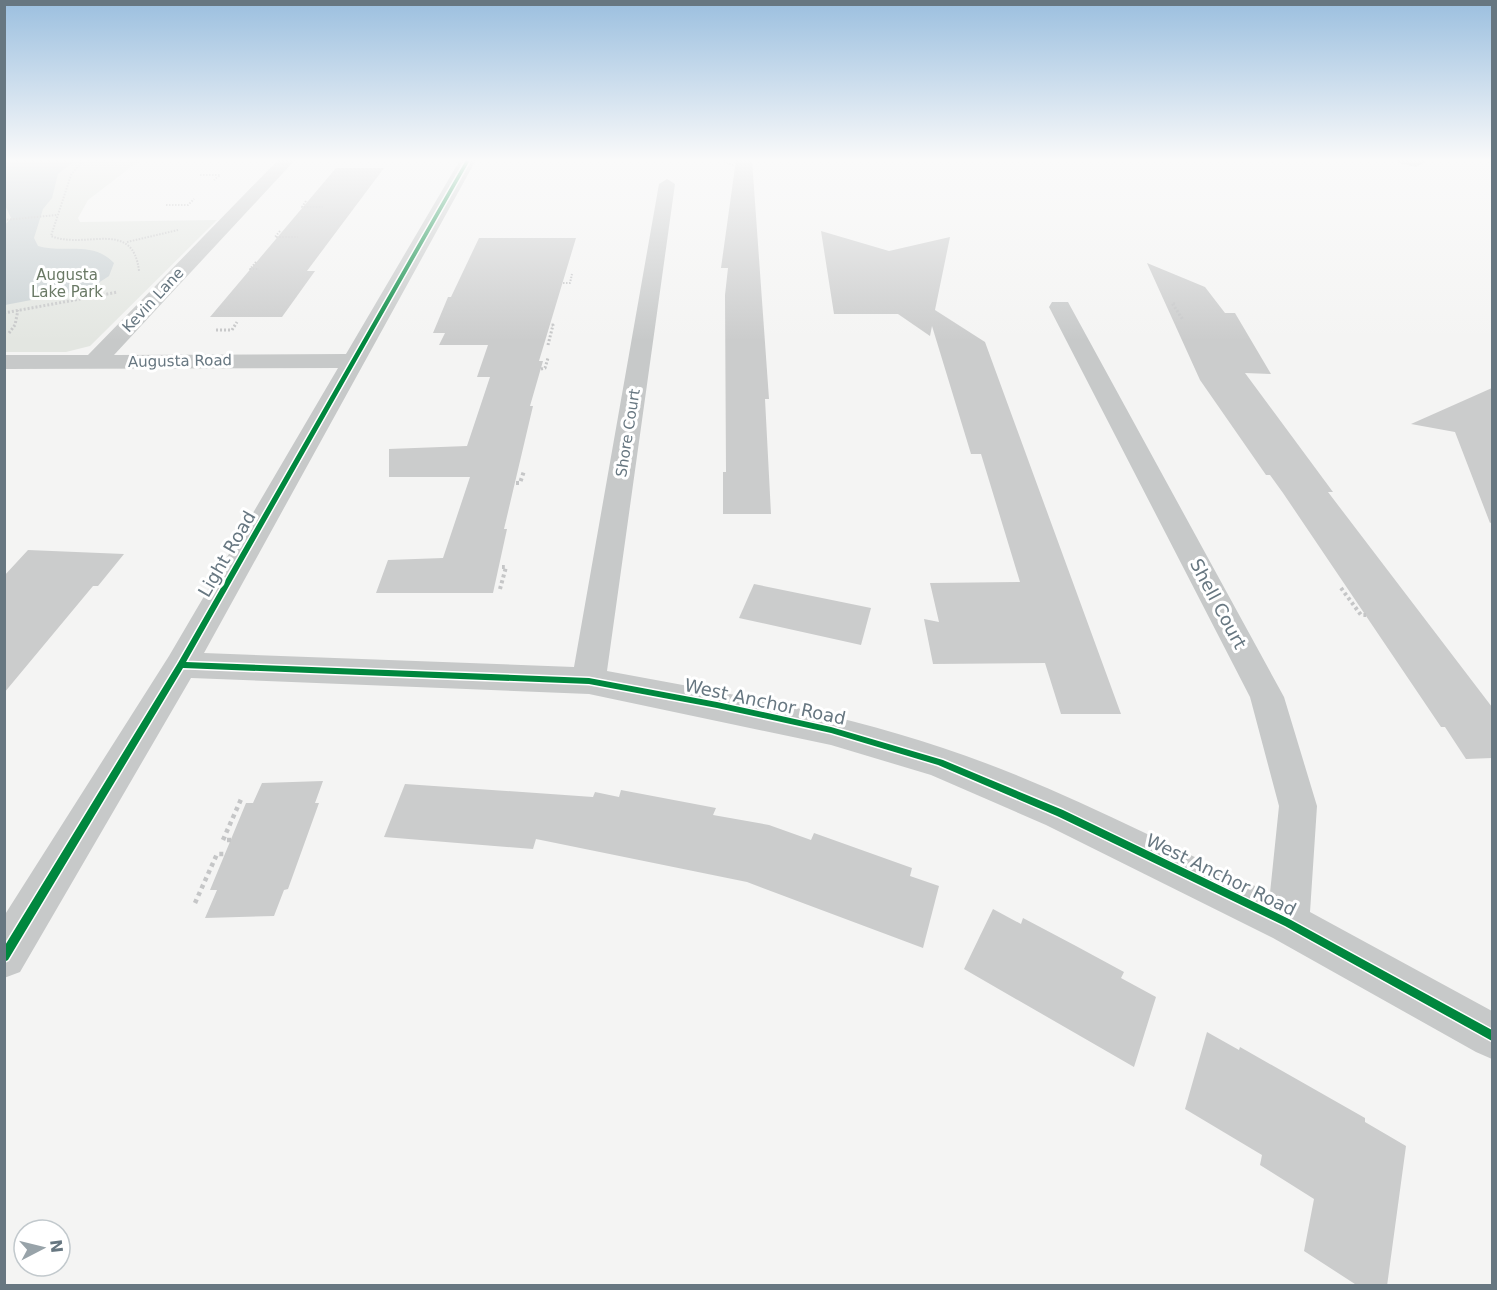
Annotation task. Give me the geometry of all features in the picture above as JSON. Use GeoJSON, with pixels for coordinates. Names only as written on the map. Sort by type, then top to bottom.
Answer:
{"type":"FeatureCollection","features":[{"type":"Feature","properties":{"kind":"street","name":"Kevin Lane"},"geometry":{"type":"LineString","coordinates":[[94,362],[229,220]]}},
{"type":"Feature","properties":{"kind":"street","name":"Light Road"},"geometry":{"type":"LineString","coordinates":[[4,957],[181,665],[434,220]]}},
{"type":"Feature","properties":{"kind":"street","name":"Shore Court"},"geometry":{"type":"LineString","coordinates":[[588,681],[661,220]]}},
{"type":"Feature","properties":{"kind":"street","name":"Shell Court"},"geometry":{"type":"LineString","coordinates":[[1060,307],[1267,697],[1298,806],[1288,923]]}},
{"type":"Feature","properties":{"kind":"street","name":"Augusta Road"},"geometry":{"type":"LineString","coordinates":[[4,362],[355,361]]}},
{"type":"Feature","properties":{"kind":"street","name":"West Anchor Road"},"geometry":{"type":"LineString","coordinates":[[181,665],[588,681],[717,705],[831,730],[940,762],[1060,813],[1288,923],[1492,1036]]}},
{"type":"Feature","properties":{"kind":"path"},"geometry":{"type":"LineString","coordinates":[[56,220],[51,236],[57,240],[112,238],[126,242],[132,247],[139,261],[139,274]]}},
{"type":"Feature","properties":{"kind":"path"},"geometry":{"type":"LineString","coordinates":[[126,242],[181,229]]}},
{"type":"Feature","properties":{"kind":"path"},"geometry":{"type":"LineString","coordinates":[[280,231],[275,237],[298,237]]}},
{"type":"Feature","properties":{"kind":"path"},"geometry":{"type":"LineString","coordinates":[[256,262],[250,269],[259,269]]}},
{"type":"Feature","properties":{"kind":"path"},"geometry":{"type":"LineString","coordinates":[[563,283],[570,283],[572,274]]}},
{"type":"Feature","properties":{"kind":"path"},"geometry":{"type":"LineString","coordinates":[[4,313],[121,292]]}},
{"type":"Feature","properties":{"kind":"path"},"geometry":{"type":"LineString","coordinates":[[1175,304],[1172,303],[1183,320]]}},
{"type":"Feature","properties":{"kind":"path"},"geometry":{"type":"LineString","coordinates":[[4,338],[15,325],[18,310]]}},
{"type":"Feature","properties":{"kind":"path"},"geometry":{"type":"LineString","coordinates":[[216,330],[232,330],[237,322]]}},
{"type":"Feature","properties":{"kind":"path"},"geometry":{"type":"LineString","coordinates":[[548,345],[553,325],[550,325]]}},
{"type":"Feature","properties":{"kind":"path"},"geometry":{"type":"LineString","coordinates":[[541,369],[545,368],[548,358]]}},
{"type":"Feature","properties":{"kind":"path"},"geometry":{"type":"LineString","coordinates":[[516,483],[520,483],[524,471]]}},
{"type":"Feature","properties":{"kind":"path"},"geometry":{"type":"LineString","coordinates":[[500,589],[506,567],[501,567]]}},
{"type":"Feature","properties":{"kind":"path"},"geometry":{"type":"LineString","coordinates":[[1341,588],[1361,615],[1366,615]]}},
{"type":"Feature","properties":{"kind":"path"},"geometry":{"type":"LineString","coordinates":[[231,840],[223,840],[242,797]]}},
{"type":"Feature","properties":{"kind":"path"},"geometry":{"type":"LineString","coordinates":[[195,903],[217,854],[225,854]]}},
{"type":"Feature","properties":{"kind":"green space","name":"Augusta Lake Park"},"geometry":{"type":"Polygon","coordinates":[[[4,220],[80,222],[217,220],[90,346],[66,352],[5,352],[4,220]]]}},
{"type":"Feature","properties":{"kind":"shaded area"},"geometry":{"type":"Polygon","coordinates":[[[9,220],[40,220],[34,238],[38,246],[97,252],[114,263],[109,276],[89,289],[5,305],[5,225],[9,220]]]}},
{"type":"Feature","properties":{"kind":"building"},"geometry":{"type":"Polygon","coordinates":[[[292,220],[345,220],[307,271],[315,271],[282,317],[210,317],[292,220]]]}},
{"type":"Feature","properties":{"kind":"building"},"geometry":{"type":"Polygon","coordinates":[[[728,220],[756,220],[769,399],[765,399],[771,514],[723,514],[723,472],[726,472],[725,295],[728,268],[721,268],[728,220]]]}},
{"type":"Feature","properties":{"kind":"building"},"geometry":{"type":"Polygon","coordinates":[[[821,231],[889,251],[950,237],[935,310],[985,342],[1121,714],[1061,714],[1045,663],[933,664],[924,619],[939,622],[930,583],[1020,582],[981,454],[971,454],[932,326],[930,336],[898,314],[834,314],[821,231]]]}},
{"type":"Feature","properties":{"kind":"building"},"geometry":{"type":"Polygon","coordinates":[[[479,238],[576,238],[539,361],[543,361],[530,406],[533,406],[504,529],[507,529],[493,593],[376,593],[388,560],[443,558],[470,477],[389,477],[389,449],[467,446],[490,377],[477,377],[488,345],[439,345],[445,333],[433,333],[448,297],[451,297],[479,238]]]}},
{"type":"Feature","properties":{"kind":"building"},"geometry":{"type":"Polygon","coordinates":[[[1147,263],[1205,287],[1225,313],[1235,313],[1271,374],[1245,373],[1333,492],[1328,492],[1492,707],[1492,758],[1466,759],[1445,727],[1441,727],[1283,493],[1270,475],[1266,475],[1200,380],[1147,263]]]}},
{"type":"Feature","properties":{"kind":"building"},"geometry":{"type":"Polygon","coordinates":[[[1492,388],[1492,522],[1490,523],[1455,432],[1411,424],[1492,388]]]}},
{"type":"Feature","properties":{"kind":"building"},"geometry":{"type":"Polygon","coordinates":[[[28,550],[124,554],[98,586],[93,586],[4,693],[4,576],[28,550]]]}},
{"type":"Feature","properties":{"kind":"building"},"geometry":{"type":"Polygon","coordinates":[[[754,584],[871,608],[861,645],[739,618],[754,584]]]}},
{"type":"Feature","properties":{"kind":"building"},"geometry":{"type":"Polygon","coordinates":[[[323,781],[315,803],[319,803],[288,889],[284,890],[274,916],[205,918],[217,890],[210,890],[246,803],[253,803],[262,783],[323,781]]]}},
{"type":"Feature","properties":{"kind":"building"},"geometry":{"type":"Polygon","coordinates":[[[405,784],[593,797],[595,792],[619,797],[621,790],[716,808],[713,815],[769,825],[811,840],[814,833],[912,868],[910,876],[939,886],[923,948],[747,882],[536,839],[533,849],[384,837],[405,784]]]}},
{"type":"Feature","properties":{"kind":"building"},"geometry":{"type":"Polygon","coordinates":[[[993,909],[1021,924],[1023,918],[1076,946],[1124,972],[1121,978],[1156,997],[1134,1067],[964,969],[993,909]]]}},
{"type":"Feature","properties":{"kind":"building"},"geometry":{"type":"Polygon","coordinates":[[[1207,1032],[1239,1050],[1240,1047],[1365,1118],[1365,1122],[1406,1146],[1387,1286],[1358,1286],[1304,1251],[1314,1199],[1260,1165],[1262,1155],[1185,1109],[1207,1032]]]}},
{"type":"Feature","properties":{"kind":"cycle path"},"geometry":{"type":"LineString","coordinates":[[4,957],[181,665],[434,220]]}},
{"type":"Feature","properties":{"kind":"cycle path"},"geometry":{"type":"LineString","coordinates":[[181,665],[589,681],[717,705],[831,730],[940,762],[1060,813],[1288,923],[1492,1036]]}}]}
